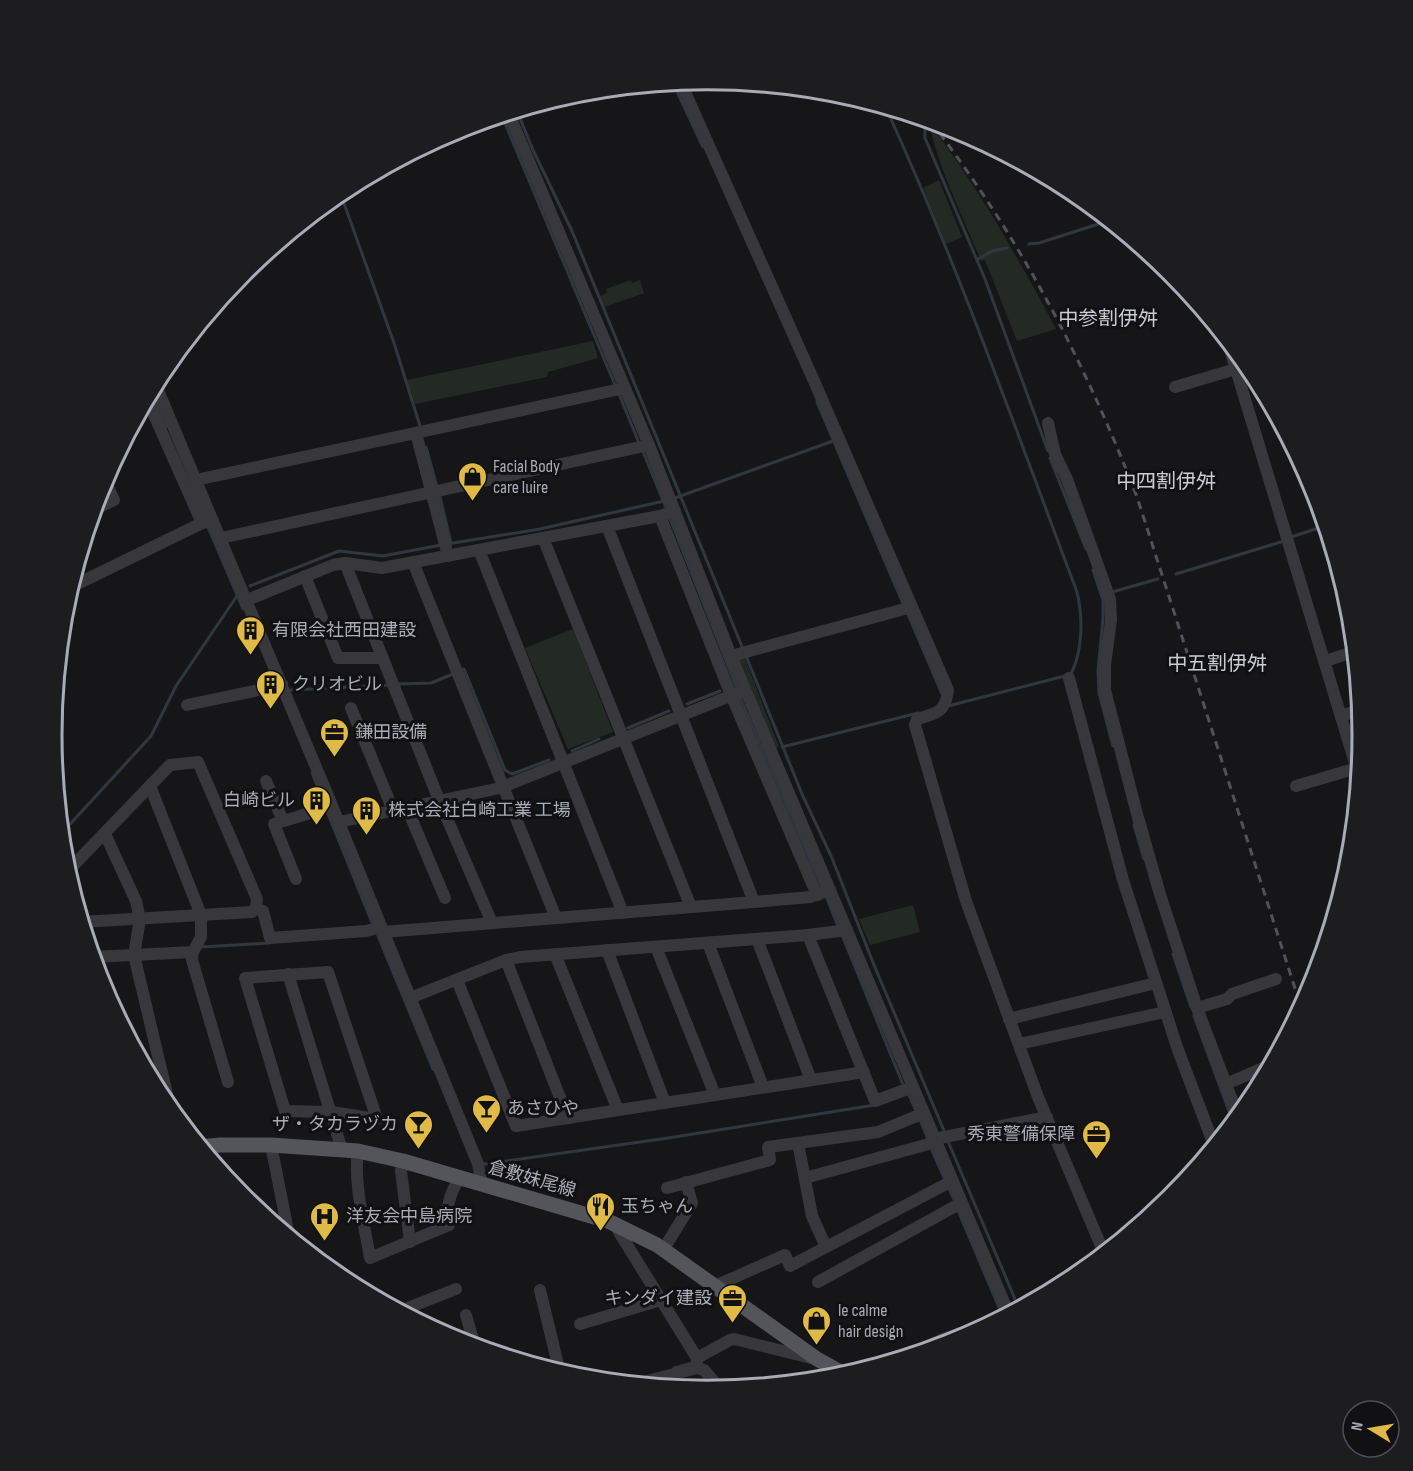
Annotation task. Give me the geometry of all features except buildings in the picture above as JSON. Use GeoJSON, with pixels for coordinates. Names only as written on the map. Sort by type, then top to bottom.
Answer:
{"type":"FeatureCollection","features":[{"type":"Feature","properties":{"kind":"main road","name":"倉敷妹尾線"},"geometry":{"type":"LineString","coordinates":[[210,1146],[271,1145],[353,1154],[482,1185],[618,1226],[663,1250],[817,1359],[833,1368]]}},
{"type":"Feature","properties":{"kind":"street"},"geometry":{"type":"LineString","coordinates":[[685,91],[814,381],[907,609],[948,690],[947,701],[937,714],[917,718],[915,725],[966,901],[1047,1117],[1101,1246]]}},
{"type":"Feature","properties":{"kind":"street"},"geometry":{"type":"LineString","coordinates":[[512,121],[644,446],[738,692],[920,1115],[937,1140],[948,1182],[957,1205],[1006,1307]]}},
{"type":"Feature","properties":{"kind":"street"},"geometry":{"type":"LineString","coordinates":[[1175,387],[1237,369],[1351,755]]}},
{"type":"Feature","properties":{"kind":"street"},"geometry":{"type":"LineString","coordinates":[[196,480],[620,390]]}},
{"type":"Feature","properties":{"kind":"street"},"geometry":{"type":"LineString","coordinates":[[156,400],[196,480],[207,522]]}},
{"type":"Feature","properties":{"kind":"street"},"geometry":{"type":"LineString","coordinates":[[156,400],[207,522],[221,538],[247,600],[278,685],[327,805],[339,822],[379,929],[478,1164],[482,1185]]}},
{"type":"Feature","properties":{"kind":"street"},"geometry":{"type":"LineString","coordinates":[[1048,423],[1055,454],[1067,479],[1110,599],[1111,620],[1105,665],[1105,690],[1137,814],[1197,1008],[1234,1106]]}},
{"type":"Feature","properties":{"kind":"street"},"geometry":{"type":"LineString","coordinates":[[420,432],[436,491],[446,549]]}},
{"type":"Feature","properties":{"kind":"street"},"geometry":{"type":"LineString","coordinates":[[221,538],[644,446]]}},
{"type":"Feature","properties":{"kind":"street"},"geometry":{"type":"LineString","coordinates":[[105,504],[114,500],[110,492]]}},
{"type":"Feature","properties":{"kind":"street"},"geometry":{"type":"LineString","coordinates":[[247,600],[333,565],[345,563],[382,568],[413,562],[446,549],[478,550],[668,513]]}},
{"type":"Feature","properties":{"kind":"street"},"geometry":{"type":"LineString","coordinates":[[668,513],[731,656],[738,692]]}},
{"type":"Feature","properties":{"kind":"street"},"geometry":{"type":"LineString","coordinates":[[81,579],[207,522]]}},
{"type":"Feature","properties":{"kind":"street"},"geometry":{"type":"LineString","coordinates":[[607,526],[754,902]]}},
{"type":"Feature","properties":{"kind":"street"},"geometry":{"type":"LineString","coordinates":[[543,538],[691,907]]}},
{"type":"Feature","properties":{"kind":"street"},"geometry":{"type":"LineString","coordinates":[[478,550],[623,913]]}},
{"type":"Feature","properties":{"kind":"street"},"geometry":{"type":"LineString","coordinates":[[413,562],[556,918]]}},
{"type":"Feature","properties":{"kind":"street"},"geometry":{"type":"LineString","coordinates":[[345,563],[439,800],[492,924]]}},
{"type":"Feature","properties":{"kind":"street"},"geometry":{"type":"LineString","coordinates":[[305,576],[338,658],[383,658]]}},
{"type":"Feature","properties":{"kind":"street"},"geometry":{"type":"LineString","coordinates":[[731,656],[907,609]]}},
{"type":"Feature","properties":{"kind":"street"},"geometry":{"type":"LineString","coordinates":[[1324,661],[1346,654]]}},
{"type":"Feature","properties":{"kind":"street"},"geometry":{"type":"LineString","coordinates":[[1069,678],[1117,858],[1165,1012],[1211,1137]]}},
{"type":"Feature","properties":{"kind":"street"},"geometry":{"type":"LineString","coordinates":[[188,705],[278,685]]}},
{"type":"Feature","properties":{"kind":"street"},"geometry":{"type":"LineString","coordinates":[[339,822],[505,787],[738,692]]}},
{"type":"Feature","properties":{"kind":"street"},"geometry":{"type":"LineString","coordinates":[[351,708],[393,810]]}},
{"type":"Feature","properties":{"kind":"street"},"geometry":{"type":"LineString","coordinates":[[1341,716],[1351,713]]}},
{"type":"Feature","properties":{"kind":"street"},"geometry":{"type":"LineString","coordinates":[[75,864],[170,765],[198,762],[257,899],[256,908],[252,912],[89,922]]}},
{"type":"Feature","properties":{"kind":"street"},"geometry":{"type":"LineString","coordinates":[[1296,786],[1350,771]]}},
{"type":"Feature","properties":{"kind":"street"},"geometry":{"type":"LineString","coordinates":[[266,781],[283,821]]}},
{"type":"Feature","properties":{"kind":"street"},"geometry":{"type":"LineString","coordinates":[[150,786],[201,915],[201,937],[192,960],[228,1082]]}},
{"type":"Feature","properties":{"kind":"street"},"geometry":{"type":"LineString","coordinates":[[296,879],[274,824],[327,805]]}},
{"type":"Feature","properties":{"kind":"street"},"geometry":{"type":"LineString","coordinates":[[406,807],[445,898]]}},
{"type":"Feature","properties":{"kind":"street"},"geometry":{"type":"LineString","coordinates":[[105,834],[136,901],[140,919],[135,952],[165,1087]]}},
{"type":"Feature","properties":{"kind":"street"},"geometry":{"type":"LineString","coordinates":[[256,908],[263,911],[270,938],[379,929],[492,924],[754,902],[823,892]]}},
{"type":"Feature","properties":{"kind":"street"},"geometry":{"type":"LineString","coordinates":[[410,998],[506,960],[520,957],[842,931]]}},
{"type":"Feature","properties":{"kind":"street"},"geometry":{"type":"LineString","coordinates":[[808,935],[875,1101],[909,1089]]}},
{"type":"Feature","properties":{"kind":"street"},"geometry":{"type":"LineString","coordinates":[[757,939],[812,1080]]}},
{"type":"Feature","properties":{"kind":"street"},"geometry":{"type":"LineString","coordinates":[[708,943],[763,1088]]}},
{"type":"Feature","properties":{"kind":"street"},"geometry":{"type":"LineString","coordinates":[[656,947],[715,1095]]}},
{"type":"Feature","properties":{"kind":"street"},"geometry":{"type":"LineString","coordinates":[[101,956],[195,949]]}},
{"type":"Feature","properties":{"kind":"street"},"geometry":{"type":"LineString","coordinates":[[607,950],[665,1103]]}},
{"type":"Feature","properties":{"kind":"street"},"geometry":{"type":"LineString","coordinates":[[555,954],[618,1110]]}},
{"type":"Feature","properties":{"kind":"street"},"geometry":{"type":"LineString","coordinates":[[506,960],[568,1118]]}},
{"type":"Feature","properties":{"kind":"street"},"geometry":{"type":"LineString","coordinates":[[328,972],[376,1119],[331,1112],[285,1111],[245,978],[328,972]]}},
{"type":"Feature","properties":{"kind":"street"},"geometry":{"type":"LineString","coordinates":[[288,974],[331,1112],[353,1154],[370,1258],[449,1225],[448,1201],[459,1179]]}},
{"type":"Feature","properties":{"kind":"street"},"geometry":{"type":"LineString","coordinates":[[1197,1008],[1227,999],[1232,994],[1276,979]]}},
{"type":"Feature","properties":{"kind":"street"},"geometry":{"type":"LineString","coordinates":[[457,980],[516,1126],[864,1072]]}},
{"type":"Feature","properties":{"kind":"street"},"geometry":{"type":"LineString","coordinates":[[1009,1018],[1156,983]]}},
{"type":"Feature","properties":{"kind":"street"},"geometry":{"type":"LineString","coordinates":[[1019,1044],[1165,1012]]}},
{"type":"Feature","properties":{"kind":"street"},"geometry":{"type":"LineString","coordinates":[[1226,1084],[1257,1070]]}},
{"type":"Feature","properties":{"kind":"street"},"geometry":{"type":"LineString","coordinates":[[667,1188],[770,1160],[768,1147],[878,1132],[920,1115]]}},
{"type":"Feature","properties":{"kind":"street"},"geometry":{"type":"LineString","coordinates":[[805,1178],[937,1140],[1047,1117]]}},
{"type":"Feature","properties":{"kind":"street"},"geometry":{"type":"LineString","coordinates":[[798,1143],[812,1216],[826,1247]]}},
{"type":"Feature","properties":{"kind":"street"},"geometry":{"type":"LineString","coordinates":[[271,1145],[287,1225]]}},
{"type":"Feature","properties":{"kind":"street"},"geometry":{"type":"LineString","coordinates":[[402,1166],[410,1242]]}},
{"type":"Feature","properties":{"kind":"street"},"geometry":{"type":"LineString","coordinates":[[663,1250],[692,1203],[686,1182]]}},
{"type":"Feature","properties":{"kind":"street"},"geometry":{"type":"LineString","coordinates":[[715,1286],[785,1255],[790,1266],[948,1182]]}},
{"type":"Feature","properties":{"kind":"street"},"geometry":{"type":"LineString","coordinates":[[818,1282],[957,1205]]}},
{"type":"Feature","properties":{"kind":"street"},"geometry":{"type":"LineString","coordinates":[[618,1226],[619,1232],[697,1363],[713,1380]]}},
{"type":"Feature","properties":{"kind":"street"},"geometry":{"type":"LineString","coordinates":[[409,1307],[456,1289]]}},
{"type":"Feature","properties":{"kind":"street"},"geometry":{"type":"LineString","coordinates":[[540,1290],[558,1363]]}},
{"type":"Feature","properties":{"kind":"street"},"geometry":{"type":"LineString","coordinates":[[580,1324],[661,1300]]}},
{"type":"Feature","properties":{"kind":"street"},"geometry":{"type":"LineString","coordinates":[[466,1315],[472,1336]]}},
{"type":"Feature","properties":{"kind":"street"},"geometry":{"type":"LineString","coordinates":[[653,1378],[697,1363],[730,1340],[817,1359]]}},
{"type":"Feature","properties":{"kind":"shaded area"},"geometry":{"type":"Polygon","coordinates":[[[931,132],[937,134],[967,176],[1028,277],[1056,329],[1017,341],[985,260],[981,261],[947,181],[931,132]]]}},
{"type":"Feature","properties":{"kind":"shaded area"},"geometry":{"type":"Polygon","coordinates":[[[939,180],[962,237],[946,244],[923,188],[939,180]]]}},
{"type":"Feature","properties":{"kind":"shaded area"},"geometry":{"type":"Polygon","coordinates":[[[631,280],[632,283],[640,280],[644,293],[605,307],[600,296],[607,293],[606,289],[631,280]]]}},
{"type":"Feature","properties":{"kind":"shaded area"},"geometry":{"type":"Polygon","coordinates":[[[593,341],[598,358],[548,372],[547,377],[415,404],[407,380],[593,341]]]}},
{"type":"Feature","properties":{"kind":"shaded area"},"geometry":{"type":"Polygon","coordinates":[[[573,629],[613,732],[568,749],[525,648],[573,629]]]}},
{"type":"Feature","properties":{"kind":"shaded area"},"geometry":{"type":"Polygon","coordinates":[[[744,656],[779,747],[775,748],[737,658],[744,656]]]}},
{"type":"Feature","properties":{"kind":"shaded area"},"geometry":{"type":"Polygon","coordinates":[[[913,905],[920,932],[870,945],[859,919],[913,905]]]}},
{"type":"Feature","properties":{"kind":"waterway"},"geometry":{"type":"LineString","coordinates":[[677,91],[703,147]]}},
{"type":"Feature","properties":{"kind":"waterway"},"geometry":{"type":"LineString","coordinates":[[890,117],[962,288],[1077,592],[1081,633],[1078,655],[1071,674]]}},
{"type":"Feature","properties":{"kind":"waterway"},"geometry":{"type":"LineString","coordinates":[[520,118],[572,231],[743,649]]}},
{"type":"Feature","properties":{"kind":"waterway"},"geometry":{"type":"LineString","coordinates":[[505,123],[615,385]]}},
{"type":"Feature","properties":{"kind":"waterway"},"geometry":{"type":"LineString","coordinates":[[925,129],[925,138],[985,279],[1048,451]]}},
{"type":"Feature","properties":{"kind":"waterway"},"geometry":{"type":"LineString","coordinates":[[344,202],[394,343],[421,429]]}},
{"type":"Feature","properties":{"kind":"waterway"},"geometry":{"type":"LineString","coordinates":[[1029,244],[1039,243],[1099,224]]}},
{"type":"Feature","properties":{"kind":"waterway"},"geometry":{"type":"LineString","coordinates":[[977,260],[992,251],[1007,248]]}},
{"type":"Feature","properties":{"kind":"waterway"},"geometry":{"type":"LineString","coordinates":[[619,394],[639,443]]}},
{"type":"Feature","properties":{"kind":"waterway"},"geometry":{"type":"LineString","coordinates":[[155,401],[166,427]]}},
{"type":"Feature","properties":{"kind":"waterway"},"geometry":{"type":"LineString","coordinates":[[817,402],[904,606]]}},
{"type":"Feature","properties":{"kind":"waterway"},"geometry":{"type":"LineString","coordinates":[[675,498],[833,441]]}},
{"type":"Feature","properties":{"kind":"waterway"},"geometry":{"type":"LineString","coordinates":[[426,447],[437,487]]}},
{"type":"Feature","properties":{"kind":"waterway"},"geometry":{"type":"LineString","coordinates":[[642,449],[667,510]]}},
{"type":"Feature","properties":{"kind":"waterway"},"geometry":{"type":"LineString","coordinates":[[1050,458],[1086,549]]}},
{"type":"Feature","properties":{"kind":"waterway"},"geometry":{"type":"LineString","coordinates":[[439,493],[451,543]]}},
{"type":"Feature","properties":{"kind":"waterway"},"geometry":{"type":"LineString","coordinates":[[447,544],[540,529],[664,501]]}},
{"type":"Feature","properties":{"kind":"waterway"},"geometry":{"type":"LineString","coordinates":[[669,516],[737,689]]}},
{"type":"Feature","properties":{"kind":"waterway"},"geometry":{"type":"LineString","coordinates":[[208,527],[243,609]]}},
{"type":"Feature","properties":{"kind":"waterway"},"geometry":{"type":"LineString","coordinates":[[1291,537],[1317,529]]}},
{"type":"Feature","properties":{"kind":"waterway"},"geometry":{"type":"LineString","coordinates":[[1176,574],[1284,541]]}},
{"type":"Feature","properties":{"kind":"waterway"},"geometry":{"type":"LineString","coordinates":[[250,586],[339,551],[383,556],[441,545]]}},
{"type":"Feature","properties":{"kind":"waterway"},"geometry":{"type":"LineString","coordinates":[[1093,570],[1103,600],[1098,670],[1099,693],[1113,746]]}},
{"type":"Feature","properties":{"kind":"waterway"},"geometry":{"type":"LineString","coordinates":[[1112,592],[1158,579]]}},
{"type":"Feature","properties":{"kind":"waterway"},"geometry":{"type":"LineString","coordinates":[[68,826],[151,736],[176,686],[237,596]]}},
{"type":"Feature","properties":{"kind":"waterway"},"geometry":{"type":"LineString","coordinates":[[907,612],[942,694]]}},
{"type":"Feature","properties":{"kind":"waterway"},"geometry":{"type":"LineString","coordinates":[[746,656],[945,1133]]}},
{"type":"Feature","properties":{"kind":"waterway"},"geometry":{"type":"LineString","coordinates":[[464,669],[505,770],[512,774],[549,760]]}},
{"type":"Feature","properties":{"kind":"waterway"},"geometry":{"type":"LineString","coordinates":[[397,684],[431,683],[453,674]]}},
{"type":"Feature","properties":{"kind":"waterway"},"geometry":{"type":"LineString","coordinates":[[948,706],[1065,676]]}},
{"type":"Feature","properties":{"kind":"waterway"},"geometry":{"type":"LineString","coordinates":[[291,690],[391,685]]}},
{"type":"Feature","properties":{"kind":"waterway"},"geometry":{"type":"LineString","coordinates":[[687,704],[720,691]]}},
{"type":"Feature","properties":{"kind":"waterway"},"geometry":{"type":"LineString","coordinates":[[739,695],[823,890]]}},
{"type":"Feature","properties":{"kind":"waterway"},"geometry":{"type":"LineString","coordinates":[[628,728],[669,711]]}},
{"type":"Feature","properties":{"kind":"waterway"},"geometry":{"type":"LineString","coordinates":[[782,747],[918,713]]}},
{"type":"Feature","properties":{"kind":"waterway"},"geometry":{"type":"LineString","coordinates":[[572,751],[599,739]]}},
{"type":"Feature","properties":{"kind":"waterway"},"geometry":{"type":"LineString","coordinates":[[312,773],[324,803]]}},
{"type":"Feature","properties":{"kind":"waterway"},"geometry":{"type":"LineString","coordinates":[[326,809],[373,925]]}},
{"type":"Feature","properties":{"kind":"waterway"},"geometry":{"type":"LineString","coordinates":[[1134,825],[1144,859]]}},
{"type":"Feature","properties":{"kind":"waterway"},"geometry":{"type":"LineString","coordinates":[[826,896],[839,929]]}},
{"type":"Feature","properties":{"kind":"waterway"},"geometry":{"type":"LineString","coordinates":[[376,931],[433,1069]]}},
{"type":"Feature","properties":{"kind":"waterway"},"geometry":{"type":"LineString","coordinates":[[842,935],[904,1087]]}},
{"type":"Feature","properties":{"kind":"waterway"},"geometry":{"type":"LineString","coordinates":[[201,947],[269,943]]}},
{"type":"Feature","properties":{"kind":"waterway"},"geometry":{"type":"LineString","coordinates":[[1173,954],[1191,1007]]}},
{"type":"Feature","properties":{"kind":"waterway"},"geometry":{"type":"LineString","coordinates":[[1194,1016],[1229,1112]]}},
{"type":"Feature","properties":{"kind":"waterway"},"geometry":{"type":"LineString","coordinates":[[908,1093],[916,1111]]}},
{"type":"Feature","properties":{"kind":"waterway"},"geometry":{"type":"LineString","coordinates":[[485,1164],[875,1105]]}},
{"type":"Feature","properties":{"kind":"waterway"},"geometry":{"type":"LineString","coordinates":[[919,1117],[929,1142]]}},
{"type":"Feature","properties":{"kind":"waterway"},"geometry":{"type":"LineString","coordinates":[[947,1139],[1016,1301]]}},
{"type":"Feature","properties":{"kind":"waterway"},"geometry":{"type":"LineString","coordinates":[[931,1148],[945,1180]]}},
{"type":"Feature","properties":{"kind":"waterway"},"geometry":{"type":"LineString","coordinates":[[948,1186],[955,1202]]}},
{"type":"Feature","properties":{"kind":"waterway"},"geometry":{"type":"LineString","coordinates":[[957,1208],[1000,1310]]}},
{"type":"Feature","properties":{"kind":"waterway"},"geometry":{"type":"LineString","coordinates":[[674,1368],[693,1363]]}},
{"type":"Feature","properties":{"kind":"railway"},"geometry":{"type":"LineString","coordinates":[[941,135],[964,166],[1022,256],[1072,349],[1117,446],[1137,497],[1297,994]]}},
{"type":"Feature","properties":{"kind":"place","name":"Facial Body care luire"},"geometry":{"type":"Point","coordinates":[472,502]}},
{"type":"Feature","properties":{"kind":"place","name":"有限会社西田建設"},"geometry":{"type":"Point","coordinates":[251,656]}},
{"type":"Feature","properties":{"kind":"place","name":"クリオビル"},"geometry":{"type":"Point","coordinates":[271,710]}},
{"type":"Feature","properties":{"kind":"place","name":"鎌田設備"},"geometry":{"type":"Point","coordinates":[334,758]}},
{"type":"Feature","properties":{"kind":"place","name":"白崎ビル"},"geometry":{"type":"Point","coordinates":[316,826]}},
{"type":"Feature","properties":{"kind":"place","name":"株式会社白崎工業 工場"},"geometry":{"type":"Point","coordinates":[367,836]}},
{"type":"Feature","properties":{"kind":"place","name":"あさひや"},"geometry":{"type":"Point","coordinates":[486,1134]}},
{"type":"Feature","properties":{"kind":"place","name":"ザ・タカラヅカ"},"geometry":{"type":"Point","coordinates":[419,1150]}},
{"type":"Feature","properties":{"kind":"place","name":"秀東警備保障"},"geometry":{"type":"Point","coordinates":[1096,1160]}},
{"type":"Feature","properties":{"kind":"place","name":"玉ちゃん"},"geometry":{"type":"Point","coordinates":[600,1232]}},
{"type":"Feature","properties":{"kind":"place","name":"洋友会中島病院"},"geometry":{"type":"Point","coordinates":[325,1242]}},
{"type":"Feature","properties":{"kind":"place","name":"キンダイ建設"},"geometry":{"type":"Point","coordinates":[733,1324]}},
{"type":"Feature","properties":{"kind":"place","name":"le calme hair design"},"geometry":{"type":"Point","coordinates":[817,1346]}},
{"type":"Feature","properties":{"kind":"district","name":"中参割伊舛"},"geometry":{"type":"Point","coordinates":[1108,319]}},
{"type":"Feature","properties":{"kind":"district","name":"中四割伊舛"},"geometry":{"type":"Point","coordinates":[1166,482]}},
{"type":"Feature","properties":{"kind":"district","name":"中五割伊舛"},"geometry":{"type":"Point","coordinates":[1217,664]}}]}
